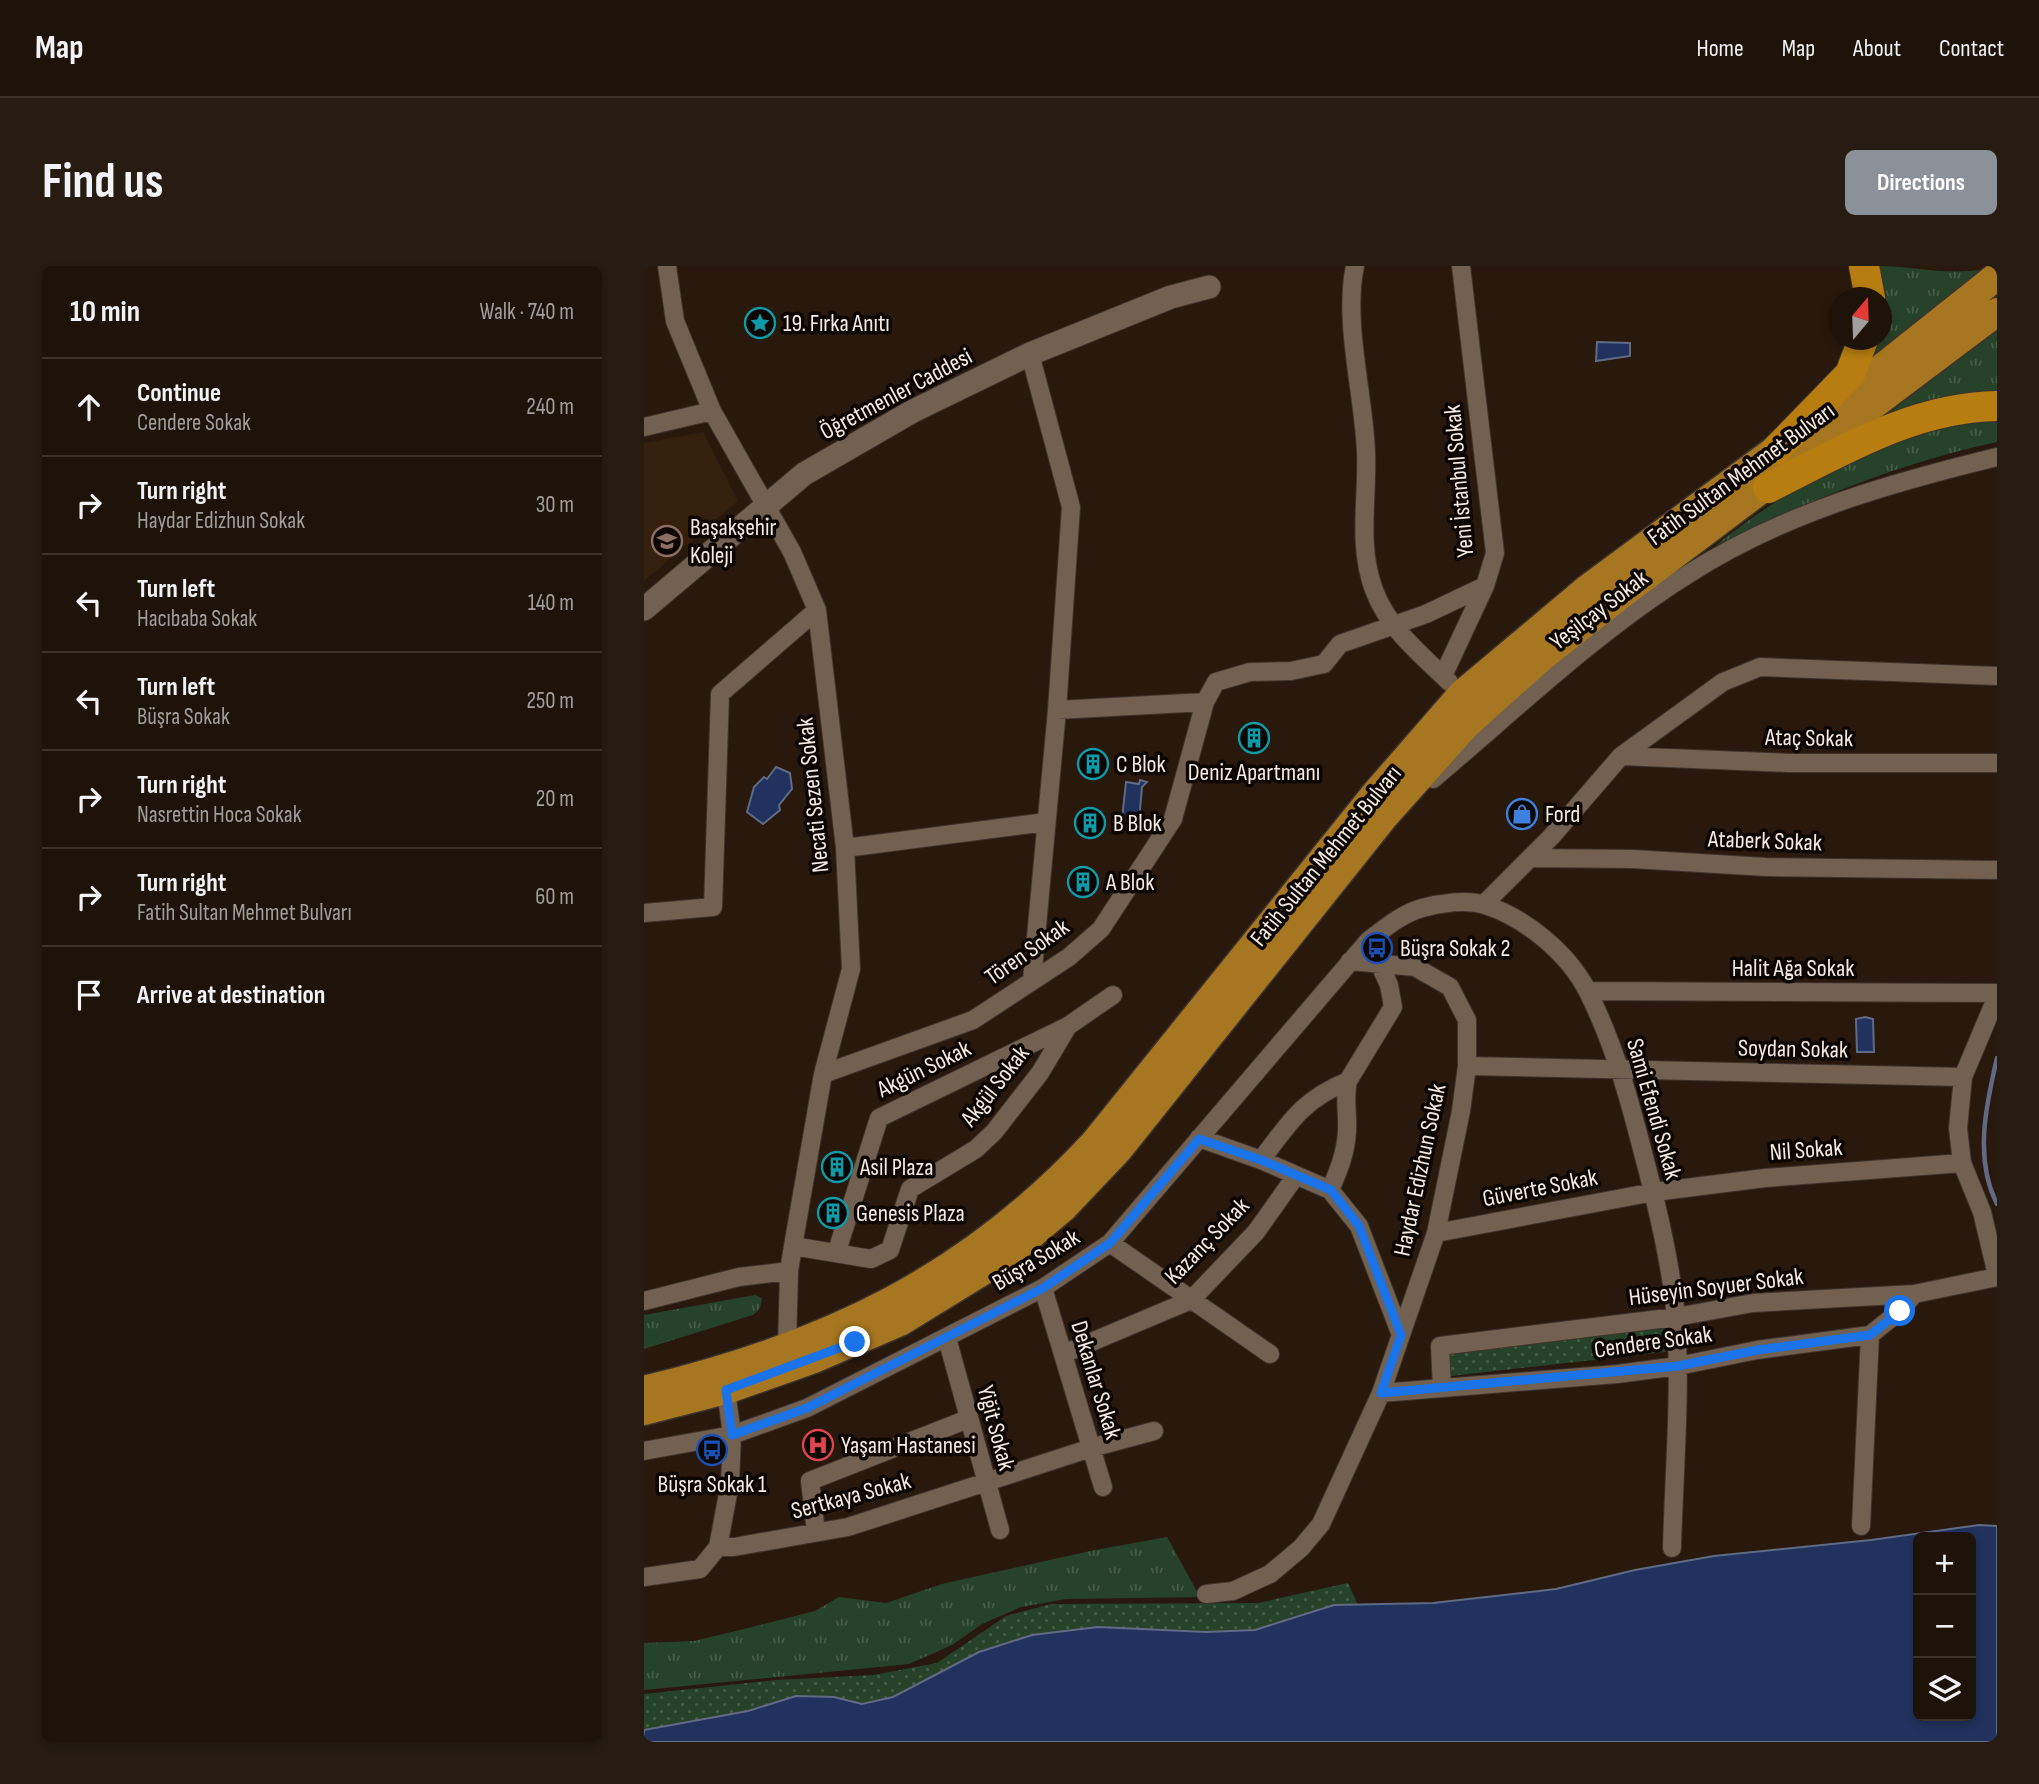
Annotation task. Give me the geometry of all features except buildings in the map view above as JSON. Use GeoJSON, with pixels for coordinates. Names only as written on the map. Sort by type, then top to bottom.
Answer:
{"type":"FeatureCollection","features":[{"type":"Feature","properties":{"kind":"highway"},"geometry":{"type":"LineString","coordinates":[[1864,266],[1868,287]]}},
{"type":"Feature","properties":{"kind":"highway"},"geometry":{"type":"LineString","coordinates":[[1776,450],[1850,374],[1859,350]]}},
{"type":"Feature","properties":{"kind":"highway"},"geometry":{"type":"LineString","coordinates":[[1768,488],[1884,430],[1944,412],[1997,406]]}},
{"type":"Feature","properties":{"kind":"main road","name":"Fatih Sultan Mehmet Bulvarı"},"geometry":{"type":"LineString","coordinates":[[644,1390],[694,1378],[787,1347],[859,1317],[935,1278],[1018,1218],[1055,1185],[1126,1103],[1375,794],[1453,685],[1776,450],[1997,276]]}},
{"type":"Feature","properties":{"kind":"main road","name":"Fatih Sultan Mehmet Bulvarı"},"geometry":{"type":"LineString","coordinates":[[644,1411],[726,1390],[814,1359],[900,1322],[966,1284],[1034,1234],[1119,1149],[1383,818],[1466,725],[1542,657],[1997,312]]}},
{"type":"Feature","properties":{"kind":"street","name":"Necati Sezen Sokak"},"geometry":{"type":"LineString","coordinates":[[667,266],[675,321],[712,411],[764,507],[792,552],[817,610],[845,848],[851,969],[823,1074],[793,1246],[789,1271],[787,1347]]}},
{"type":"Feature","properties":{"kind":"street"},"geometry":{"type":"LineString","coordinates":[[1354,266],[1355,354],[1366,453],[1364,551],[1373,588],[1392,626],[1453,685],[1485,586]]}},
{"type":"Feature","properties":{"kind":"street","name":"Yeni İstanbul Sokak"},"geometry":{"type":"LineString","coordinates":[[1205,702],[1216,682],[1250,672],[1291,671],[1324,664],[1340,644],[1392,626],[1485,586],[1495,554],[1461,266]]}},
{"type":"Feature","properties":{"kind":"street","name":"Öğretmenler Caddesi"},"geometry":{"type":"LineString","coordinates":[[644,609],[804,474],[913,411],[1030,354],[1171,297],[1209,287]]}},
{"type":"Feature","properties":{"kind":"street"},"geometry":{"type":"LineString","coordinates":[[1030,354],[1071,507],[1057,710],[1032,980]]}},
{"type":"Feature","properties":{"kind":"street"},"geometry":{"type":"LineString","coordinates":[[644,426],[712,411]]}},
{"type":"Feature","properties":{"kind":"street","name":"Yeşilçay Sokak"},"geometry":{"type":"LineString","coordinates":[[1383,818],[1613,628],[1691,572],[1796,517],[1908,478],[1997,457]]}},
{"type":"Feature","properties":{"kind":"street"},"geometry":{"type":"LineString","coordinates":[[644,913],[713,906],[720,694],[817,610]]}},
{"type":"Feature","properties":{"kind":"street"},"geometry":{"type":"LineString","coordinates":[[1484,904],[1530,858],[1621,756],[1723,682],[1760,667],[1997,676]]}},
{"type":"Feature","properties":{"kind":"street"},"geometry":{"type":"LineString","coordinates":[[1057,710],[1205,702]]}},
{"type":"Feature","properties":{"kind":"street","name":"Tören Sokak"},"geometry":{"type":"LineString","coordinates":[[823,1074],[973,1020],[1069,957],[1101,929],[1173,819],[1205,702]]}},
{"type":"Feature","properties":{"kind":"street","name":"Ataç Sokak"},"geometry":{"type":"LineString","coordinates":[[1621,756],[1789,763],[1997,763]]}},
{"type":"Feature","properties":{"kind":"street"},"geometry":{"type":"LineString","coordinates":[[845,848],[1046,822]]}},
{"type":"Feature","properties":{"kind":"street","name":"Ataberk Sokak"},"geometry":{"type":"LineString","coordinates":[[1530,858],[1633,859],[1766,867],[1997,870]]}},
{"type":"Feature","properties":{"kind":"street","name":"Sami Efendi Sokak"},"geometry":{"type":"LineString","coordinates":[[1350,961],[1368,942],[1395,921],[1421,908],[1457,903],[1484,904],[1515,919],[1537,934],[1562,956],[1588,991],[1622,1070],[1654,1192],[1676,1317],[1678,1366],[1672,1548]]}},
{"type":"Feature","properties":{"kind":"street","name":"Haydar Edizhun Sokak"},"geometry":{"type":"LineString","coordinates":[[1206,1594],[1233,1591],[1256,1582],[1301,1548],[1321,1524],[1381,1393],[1436,1233],[1467,1066],[1466,1020],[1450,987],[1415,967],[1350,961]]}},
{"type":"Feature","properties":{"kind":"street","name":"Büşra Sokak"},"geometry":{"type":"LineString","coordinates":[[644,1451],[732,1435],[807,1408],[1043,1288],[1110,1243],[1350,961]]}},
{"type":"Feature","properties":{"kind":"street"},"geometry":{"type":"LineString","coordinates":[[1331,1190],[1342,1163],[1346,1140],[1345,1093],[1348,1081],[1393,1007],[1389,985],[1380,965]]}},
{"type":"Feature","properties":{"kind":"street","name":"Halit Ağa Sokak"},"geometry":{"type":"LineString","coordinates":[[1588,991],[1997,994]]}},
{"type":"Feature","properties":{"kind":"street"},"geometry":{"type":"LineString","coordinates":[[1997,994],[1963,1077],[1958,1128],[1962,1163],[1982,1212],[1997,1276]]}},
{"type":"Feature","properties":{"kind":"street","name":"Akgün Sokak"},"geometry":{"type":"LineString","coordinates":[[836,1251],[879,1118],[1068,1026],[1113,995]]}},
{"type":"Feature","properties":{"kind":"street","name":"Akgül Sokak"},"geometry":{"type":"LineString","coordinates":[[793,1246],[836,1251],[871,1259],[890,1250],[910,1189],[976,1149],[994,1132],[1040,1073],[1068,1026]]}},
{"type":"Feature","properties":{"kind":"street","name":"Soydan Sokak"},"geometry":{"type":"LineString","coordinates":[[1467,1066],[1963,1077]]}},
{"type":"Feature","properties":{"kind":"street"},"geometry":{"type":"LineString","coordinates":[[1261,1160],[1303,1106],[1325,1091],[1348,1081]]}},
{"type":"Feature","properties":{"kind":"street"},"geometry":{"type":"LineString","coordinates":[[1199,1139],[1261,1160],[1295,1177],[1331,1190],[1359,1226],[1401,1335]]}},
{"type":"Feature","properties":{"kind":"street","name":"Nil Sokak"},"geometry":{"type":"LineString","coordinates":[[1654,1192],[1765,1178],[1962,1163]]}},
{"type":"Feature","properties":{"kind":"street","name":"Kazanç Sokak"},"geometry":{"type":"LineString","coordinates":[[1063,1354],[1191,1300],[1256,1232],[1295,1177]]}},
{"type":"Feature","properties":{"kind":"street","name":"Güverte Sokak"},"geometry":{"type":"LineString","coordinates":[[1436,1233],[1654,1192]]}},
{"type":"Feature","properties":{"kind":"street"},"geometry":{"type":"LineString","coordinates":[[1110,1243],[1269,1354]]}},
{"type":"Feature","properties":{"kind":"street"},"geometry":{"type":"LineString","coordinates":[[644,1301],[738,1277],[789,1271]]}},
{"type":"Feature","properties":{"kind":"street","name":"Hüseyin Soyuer Sokak"},"geometry":{"type":"LineString","coordinates":[[1442,1388],[1440,1346],[1676,1317],[1752,1304],[1914,1294],[1997,1276]]}},
{"type":"Feature","properties":{"kind":"street","name":"Dekanlar Sokak"},"geometry":{"type":"LineString","coordinates":[[1043,1288],[1103,1486]]}},
{"type":"Feature","properties":{"kind":"street"},"geometry":{"type":"LineString","coordinates":[[1861,1526],[1870,1335],[1900,1311],[1914,1294]]}},
{"type":"Feature","properties":{"kind":"street","name":"Cendere Sokak"},"geometry":{"type":"LineString","coordinates":[[1381,1393],[1678,1366],[1757,1350],[1870,1335]]}},
{"type":"Feature","properties":{"kind":"street","name":"Yiğit Sokak"},"geometry":{"type":"LineString","coordinates":[[947,1338],[1000,1530]]}},
{"type":"Feature","properties":{"kind":"street"},"geometry":{"type":"LineString","coordinates":[[644,1577],[700,1569],[718,1547],[730,1483],[732,1435],[726,1390]]}},
{"type":"Feature","properties":{"kind":"street"},"geometry":{"type":"LineString","coordinates":[[816,1532],[810,1481],[968,1419]]}},
{"type":"Feature","properties":{"kind":"street","name":"Sertkaya Sokak"},"geometry":{"type":"LineString","coordinates":[[718,1547],[734,1547],[848,1527],[1091,1448],[1154,1431]]}},
{"type":"Feature","properties":{"kind":"shaded area","name":"Başakşehir Koleji"},"geometry":{"type":"Polygon","coordinates":[[[703,432],[738,501],[644,581],[644,443],[703,432]]]}},
{"type":"Feature","properties":{"kind":"green space"},"geometry":{"type":"Polygon","coordinates":[[[1877,266],[1944,271],[1985,269],[1892,342],[1892,287],[1880,287],[1877,266]]]}},
{"type":"Feature","properties":{"kind":"green space"},"geometry":{"type":"Polygon","coordinates":[[[1997,328],[1997,395],[1874,425],[1997,328]]]}},
{"type":"Feature","properties":{"kind":"green space"},"geometry":{"type":"Polygon","coordinates":[[[1871,350],[1881,350],[1866,362],[1871,350]]]}},
{"type":"Feature","properties":{"kind":"green space"},"geometry":{"type":"Polygon","coordinates":[[[1997,418],[1997,442],[1924,461],[1853,485],[1715,546],[1779,500],[1847,462],[1920,435],[1997,418]]]}},
{"type":"Feature","properties":{"kind":"green space"},"geometry":{"type":"Polygon","coordinates":[[[755,1295],[762,1298],[760,1308],[753,1315],[644,1349],[644,1315],[755,1295]]]}},
{"type":"Feature","properties":{"kind":"green space"},"geometry":{"type":"Polygon","coordinates":[[[1663,1326],[1665,1352],[1451,1376],[1448,1350],[1663,1326]]]}},
{"type":"Feature","properties":{"kind":"green space"},"geometry":{"type":"Polygon","coordinates":[[[1641,1334],[1643,1350],[1604,1354],[1602,1338],[1641,1334]]]}},
{"type":"Feature","properties":{"kind":"green space"},"geometry":{"type":"Polygon","coordinates":[[[1167,1537],[1200,1597],[1066,1599],[1021,1607],[982,1624],[952,1645],[909,1664],[644,1690],[644,1643],[694,1641],[815,1611],[839,1597],[886,1603],[942,1584],[1167,1537]]]}},
{"type":"Feature","properties":{"kind":"green space"},"geometry":{"type":"Polygon","coordinates":[[[1348,1583],[1361,1612],[938,1693],[644,1742],[644,1694],[776,1680],[873,1675],[937,1663],[1006,1616],[1051,1604],[1258,1603],[1348,1583]]]}},
{"type":"Feature","properties":{"kind":"water"},"geometry":{"type":"Polygon","coordinates":[[[1597,342],[1630,343],[1630,356],[1596,361],[1597,342]]]}},
{"type":"Feature","properties":{"kind":"water"},"geometry":{"type":"Polygon","coordinates":[[[776,767],[790,773],[792,789],[779,805],[780,810],[763,824],[747,812],[754,787],[764,777],[767,779],[776,767]]]}},
{"type":"Feature","properties":{"kind":"water"},"geometry":{"type":"Polygon","coordinates":[[[1140,780],[1147,782],[1142,787],[1139,821],[1122,819],[1126,782],[1139,784],[1140,780]]]}},
{"type":"Feature","properties":{"kind":"water"},"geometry":{"type":"Polygon","coordinates":[[[1856,1019],[1873,1019],[1874,1052],[1857,1052],[1856,1019]]]}},
{"type":"Feature","properties":{"kind":"water"},"geometry":{"type":"Polygon","coordinates":[[[1979,1525],[1997,1526],[1997,1742],[644,1742],[644,1730],[748,1711],[796,1696],[834,1697],[862,1704],[893,1697],[979,1652],[1032,1635],[1098,1627],[1206,1632],[1255,1630],[1334,1605],[1433,1603],[1556,1589],[1635,1570],[1714,1556],[1913,1534],[1913,1721],[1976,1721],[1976,1532],[1929,1532],[1979,1525]]]}},
{"type":"Feature","properties":{"kind":"waterway"},"geometry":{"type":"LineString","coordinates":[[1997,1058],[1984,1132],[1986,1169],[1997,1204]]}},
{"type":"Feature","properties":{"kind":"place","name":"19. Fırka Anıtı"},"geometry":{"type":"Point","coordinates":[760,323]}},
{"type":"Feature","properties":{"kind":"place","name":"Başakşehir Koleji"},"geometry":{"type":"Point","coordinates":[667,541]}},
{"type":"Feature","properties":{"kind":"place","name":"Deniz Apartmanı"},"geometry":{"type":"Point","coordinates":[1254,738]}},
{"type":"Feature","properties":{"kind":"place","name":"C Blok"},"geometry":{"type":"Point","coordinates":[1093,764]}},
{"type":"Feature","properties":{"kind":"place","name":"Ford"},"geometry":{"type":"Point","coordinates":[1522,814]}},
{"type":"Feature","properties":{"kind":"place","name":"B Blok"},"geometry":{"type":"Point","coordinates":[1090,823]}},
{"type":"Feature","properties":{"kind":"place","name":"A Blok"},"geometry":{"type":"Point","coordinates":[1083,882]}},
{"type":"Feature","properties":{"kind":"place","name":"Büşra Sokak 2"},"geometry":{"type":"Point","coordinates":[1377,948]}},
{"type":"Feature","properties":{"kind":"place","name":"Asil Plaza"},"geometry":{"type":"Point","coordinates":[837,1167]}},
{"type":"Feature","properties":{"kind":"place","name":"Genesis Plaza"},"geometry":{"type":"Point","coordinates":[833,1213]}},
{"type":"Feature","properties":{"kind":"place","name":"Yaşam Hastanesi"},"geometry":{"type":"Point","coordinates":[818,1445]}},
{"type":"Feature","properties":{"kind":"place","name":"Büşra Sokak 1"},"geometry":{"type":"Point","coordinates":[712,1450]}},
{"type":"Feature","properties":{"kind":"route"},"geometry":{"type":"LineString","coordinates":[[855,1342],[726,1390],[732,1435],[807,1408],[1043,1288],[1110,1243],[1199,1139],[1261,1160],[1295,1177],[1331,1190],[1359,1226],[1401,1335],[1381,1393],[1616,1374],[1678,1366],[1757,1350],[1870,1335],[1900,1311]]}}]}
